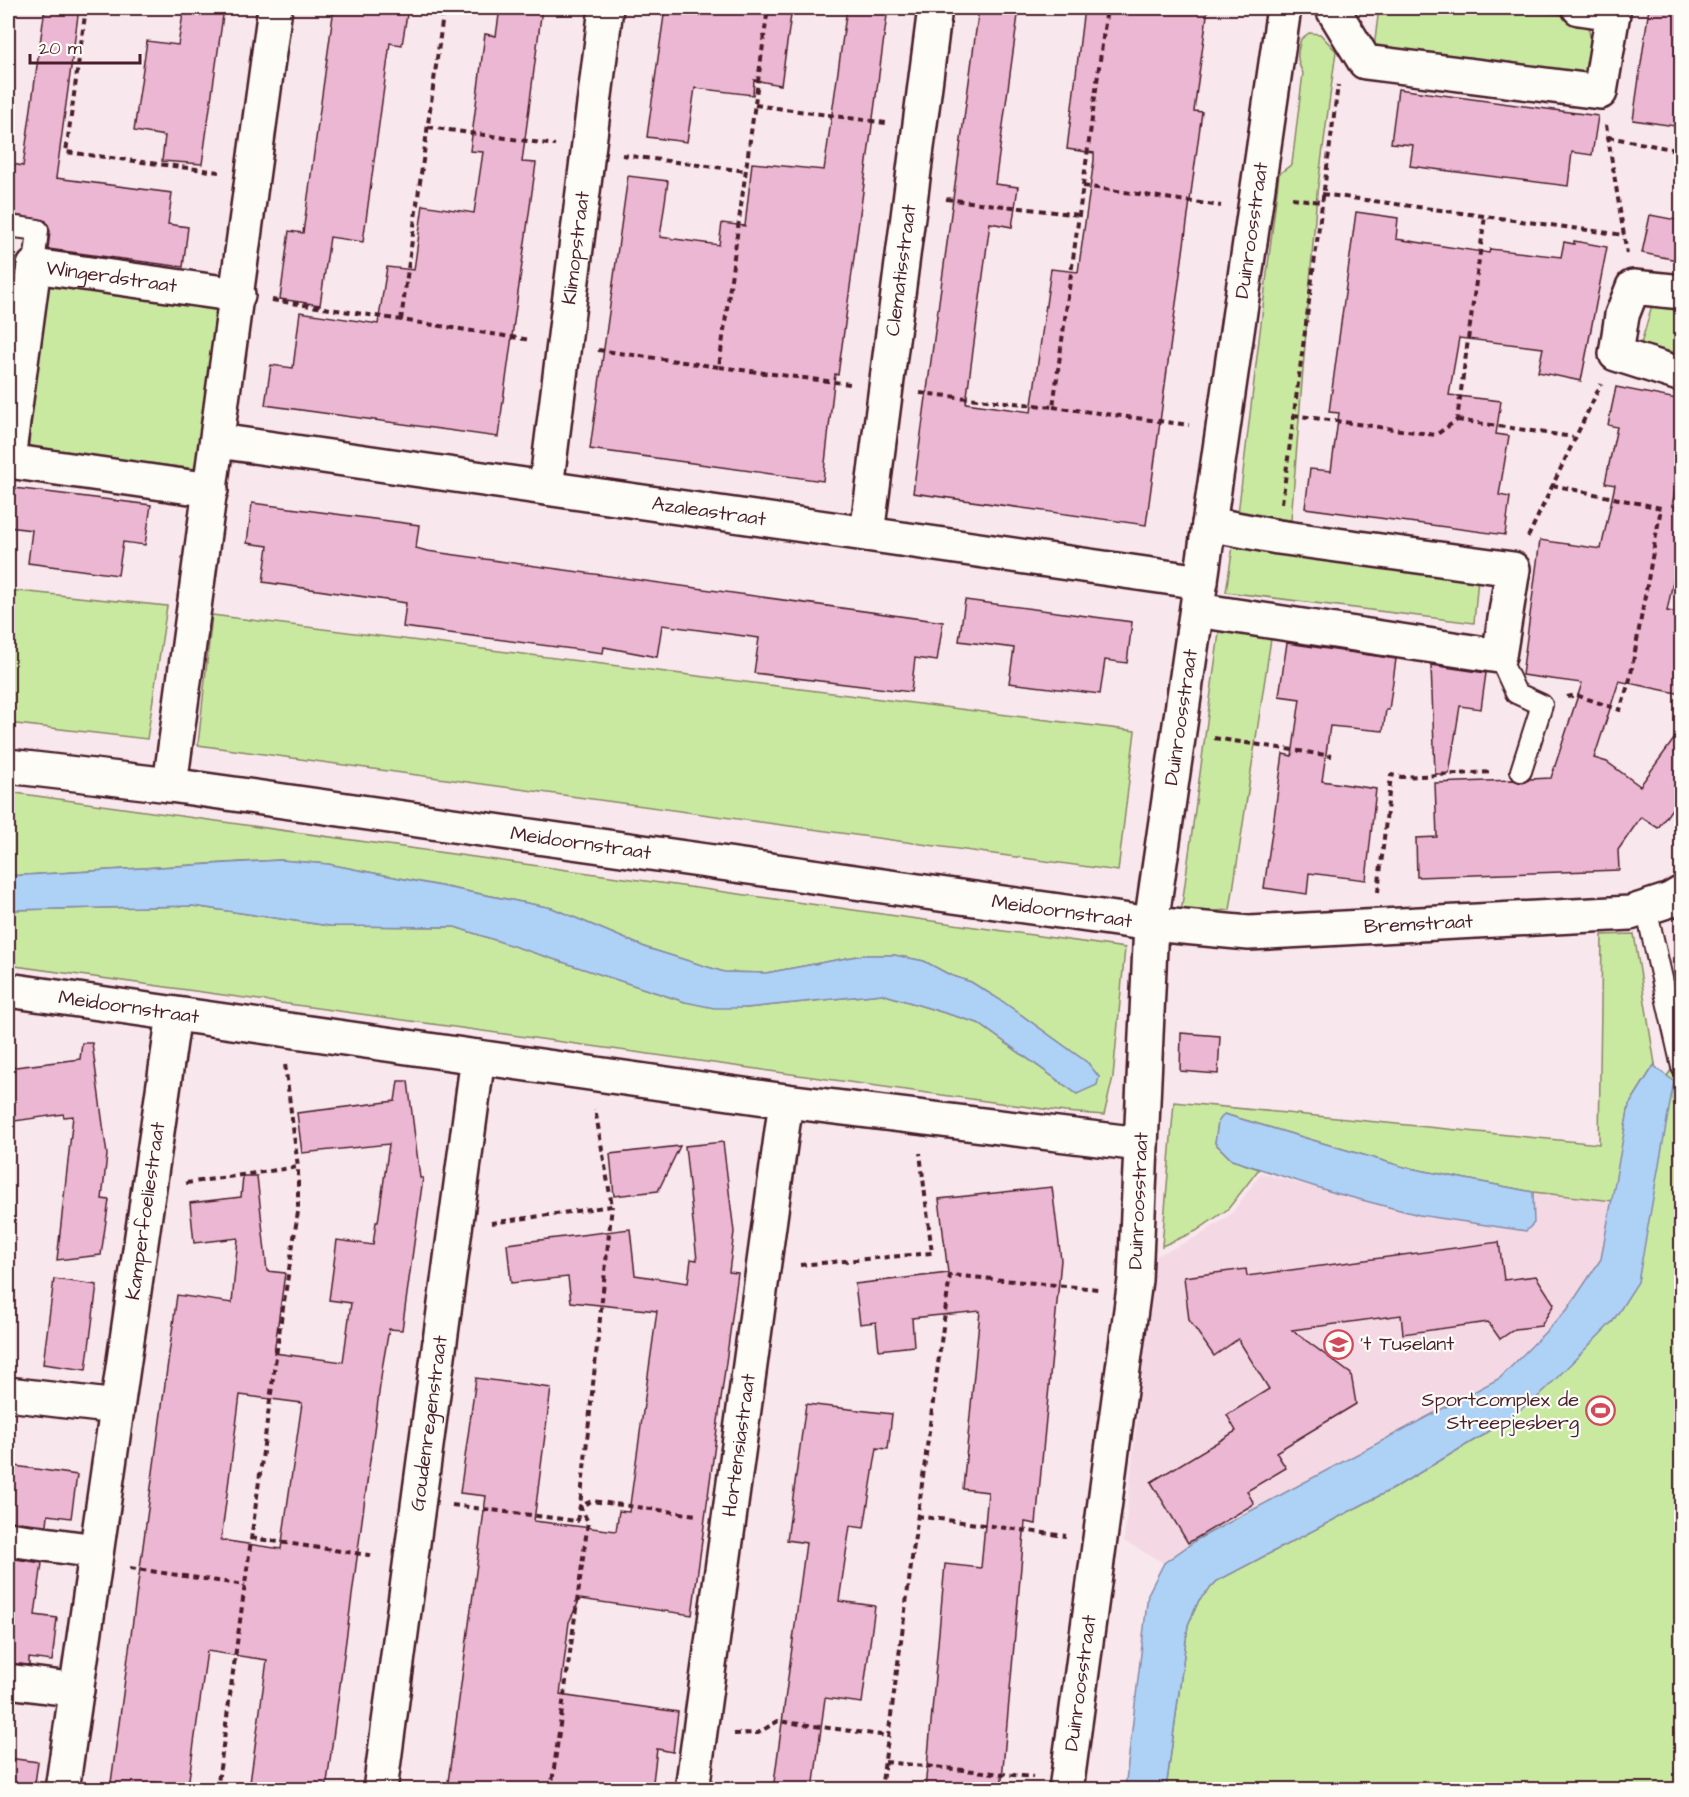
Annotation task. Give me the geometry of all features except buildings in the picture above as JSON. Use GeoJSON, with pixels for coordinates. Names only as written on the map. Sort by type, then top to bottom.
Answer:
{"type":"FeatureCollection","features":[{"type":"Feature","properties":{"kind":"street"},"geometry":{"type":"LineString","coordinates":[[170,785],[275,8]]}},
{"type":"Feature","properties":{"kind":"street","name":"Klimopstraat"},"geometry":{"type":"LineString","coordinates":[[546,488],[606,8]]}},
{"type":"Feature","properties":{"kind":"street","name":"Clematisstraat"},"geometry":{"type":"LineString","coordinates":[[867,534],[935,8]]}},
{"type":"Feature","properties":{"kind":"street","name":"Duinroosstraat"},"geometry":{"type":"LineString","coordinates":[[1066,1785],[1135,1280],[1151,924],[1284,8]]}},
{"type":"Feature","properties":{"kind":"street"},"geometry":{"type":"LineString","coordinates":[[1328,9],[1365,62],[1599,92],[1613,13],[1580,8]]}},
{"type":"Feature","properties":{"kind":"street","name":"Wingerdstraat"},"geometry":{"type":"LineString","coordinates":[[211,490],[8,460],[34,266],[238,295]]}},
{"type":"Feature","properties":{"kind":"street"},"geometry":{"type":"LineString","coordinates":[[1682,292],[1633,287],[1622,315],[1616,354],[1682,375]]}},
{"type":"Feature","properties":{"kind":"street","name":"Azaleastraat"},"geometry":{"type":"LineString","coordinates":[[218,441],[867,534],[1199,596]]}},
{"type":"Feature","properties":{"kind":"street"},"geometry":{"type":"LineString","coordinates":[[1199,596],[1499,656],[1513,569],[1278,537],[1209,524]]}},
{"type":"Feature","properties":{"kind":"street","name":"Meidoornstraat"},"geometry":{"type":"LineString","coordinates":[[8,766],[170,785],[1151,924]]}},
{"type":"Feature","properties":{"kind":"street","name":"Bremstraat"},"geometry":{"type":"LineString","coordinates":[[1151,924],[1249,933],[1630,913],[1682,893]]}},
{"type":"Feature","properties":{"kind":"street","name":"Meidoornstraat"},"geometry":{"type":"LineString","coordinates":[[8,990],[786,1101],[1140,1144]]}},
{"type":"Feature","properties":{"kind":"street","name":"Kamperfoeliestraat"},"geometry":{"type":"LineString","coordinates":[[62,1790],[174,1014]]}},
{"type":"Feature","properties":{"kind":"street","name":"Goudenregenstraat"},"geometry":{"type":"LineString","coordinates":[[380,1790],[478,1057]]}},
{"type":"Feature","properties":{"kind":"street","name":"Hortensiastraat"},"geometry":{"type":"LineString","coordinates":[[692,1790],[786,1101]]}},
{"type":"Feature","properties":{"kind":"street"},"geometry":{"type":"LineString","coordinates":[[8,1394],[117,1407]]}},
{"type":"Feature","properties":{"kind":"street"},"geometry":{"type":"LineString","coordinates":[[8,1539],[96,1551]]}},
{"type":"Feature","properties":{"kind":"street"},"geometry":{"type":"LineString","coordinates":[[8,1681],[77,1690]]}},
{"type":"Feature","properties":{"kind":"lane"},"geometry":{"type":"LineString","coordinates":[[8,226],[38,230],[34,266]]}},
{"type":"Feature","properties":{"kind":"lane"},"geometry":{"type":"LineString","coordinates":[[1499,656],[1516,693],[1542,705],[1521,771]]}},
{"type":"Feature","properties":{"kind":"lane"},"geometry":{"type":"LineString","coordinates":[[1647,908],[1682,1067]]}},
{"type":"Feature","properties":{"kind":"path"},"geometry":{"type":"LineString","coordinates":[[86,8],[66,152],[253,177]]}},
{"type":"Feature","properties":{"kind":"path"},"geometry":{"type":"LineString","coordinates":[[401,320],[444,8]]}},
{"type":"Feature","properties":{"kind":"path"},"geometry":{"type":"LineString","coordinates":[[1053,407],[1107,8]]}},
{"type":"Feature","properties":{"kind":"path"},"geometry":{"type":"LineString","coordinates":[[1278,537],[1322,194],[1340,73],[1365,62]]}},
{"type":"Feature","properties":{"kind":"path"},"geometry":{"type":"LineString","coordinates":[[1599,92],[1633,287]]}},
{"type":"Feature","properties":{"kind":"path"},"geometry":{"type":"LineString","coordinates":[[755,105],[920,128]]}},
{"type":"Feature","properties":{"kind":"path"},"geometry":{"type":"LineString","coordinates":[[428,127],[746,171]]}},
{"type":"Feature","properties":{"kind":"path"},"geometry":{"type":"LineString","coordinates":[[1608,137],[1682,152]]}},
{"type":"Feature","properties":{"kind":"path"},"geometry":{"type":"LineString","coordinates":[[1083,186],[1254,211]]}},
{"type":"Feature","properties":{"kind":"path"},"geometry":{"type":"LineString","coordinates":[[1322,194],[1624,235]]}},
{"type":"Feature","properties":{"kind":"path"},"geometry":{"type":"LineString","coordinates":[[911,195],[1079,215]]}},
{"type":"Feature","properties":{"kind":"path"},"geometry":{"type":"LineString","coordinates":[[1457,420],[1485,216]]}},
{"type":"Feature","properties":{"kind":"path"},"geometry":{"type":"LineString","coordinates":[[1513,569],[1573,437],[1616,354]]}},
{"type":"Feature","properties":{"kind":"path"},"geometry":{"type":"LineString","coordinates":[[719,367],[1223,429]]}},
{"type":"Feature","properties":{"kind":"path"},"geometry":{"type":"LineString","coordinates":[[1293,415],[1436,435],[1457,420],[1573,437]]}},
{"type":"Feature","properties":{"kind":"path"},"geometry":{"type":"LineString","coordinates":[[1542,705],[1576,694],[1620,710],[1630,679],[1661,508],[1552,485]]}},
{"type":"Feature","properties":{"kind":"path"},"geometry":{"type":"LineString","coordinates":[[1179,733],[1332,756]]}},
{"type":"Feature","properties":{"kind":"path"},"geometry":{"type":"LineString","coordinates":[[1374,926],[1390,775],[1402,777],[1521,771]]}},
{"type":"Feature","properties":{"kind":"path"},"geometry":{"type":"LineString","coordinates":[[217,1790],[298,1212],[298,1167],[281,1029]]}},
{"type":"Feature","properties":{"kind":"path"},"geometry":{"type":"LineString","coordinates":[[419,1494],[438,1503],[577,1521],[612,1206],[589,1073]]}},
{"type":"Feature","properties":{"kind":"path"},"geometry":{"type":"LineString","coordinates":[[764,1268],[932,1253],[916,1117]]}},
{"type":"Feature","properties":{"kind":"path"},"geometry":{"type":"LineString","coordinates":[[149,1188],[298,1167]]}},
{"type":"Feature","properties":{"kind":"path"},"geometry":{"type":"LineString","coordinates":[[455,1228],[612,1206]]}},
{"type":"Feature","properties":{"kind":"path"},"geometry":{"type":"LineString","coordinates":[[881,1790],[950,1275],[1101,1289],[1135,1280]]}},
{"type":"Feature","properties":{"kind":"path"},"geometry":{"type":"LineString","coordinates":[[580,1506],[592,1501],[729,1520]]}},
{"type":"Feature","properties":{"kind":"path"},"geometry":{"type":"LineString","coordinates":[[550,1790],[588,1522],[580,1506]]}},
{"type":"Feature","properties":{"kind":"path"},"geometry":{"type":"LineString","coordinates":[[917,1516],[1100,1541]]}},
{"type":"Feature","properties":{"kind":"path"},"geometry":{"type":"LineString","coordinates":[[251,1538],[411,1562]]}},
{"type":"Feature","properties":{"kind":"path"},"geometry":{"type":"LineString","coordinates":[[96,1551],[111,1565],[245,1585]]}},
{"type":"Feature","properties":{"kind":"path"},"geometry":{"type":"LineString","coordinates":[[700,1736],[758,1733],[778,1721],[888,1736]]}},
{"type":"Feature","properties":{"kind":"path"},"geometry":{"type":"LineString","coordinates":[[885,1762],[1066,1785]]}},
{"type":"Feature","properties":{"kind":"shaded area","name":"'t Tuselant"},"geometry":{"type":"Polygon","coordinates":[[[1261,1173],[1419,1215],[1534,1222],[1533,1192],[1613,1201],[1601,1259],[1567,1310],[1500,1378],[1198,1539],[1164,1563],[1124,1541],[1154,1257],[1199,1236],[1231,1214],[1261,1173]]]}},
{"type":"Feature","properties":{"kind":"green space"},"geometry":{"type":"Polygon","coordinates":[[[1379,8],[1514,8],[1585,18],[1590,39],[1585,75],[1374,48],[1379,8]]]}},
{"type":"Feature","properties":{"kind":"green space"},"geometry":{"type":"Polygon","coordinates":[[[1309,33],[1320,34],[1336,51],[1317,193],[1291,520],[1238,514],[1279,174],[1292,164],[1303,73],[1298,60],[1298,52],[1301,39],[1309,33]]]}},
{"type":"Feature","properties":{"kind":"green space"},"geometry":{"type":"Polygon","coordinates":[[[64,279],[219,299],[198,469],[28,450],[45,295],[49,287],[64,279]]]}},
{"type":"Feature","properties":{"kind":"green space"},"geometry":{"type":"Polygon","coordinates":[[[1652,305],[1681,309],[1681,354],[1641,344],[1652,305]]]}},
{"type":"Feature","properties":{"kind":"green space"},"geometry":{"type":"Polygon","coordinates":[[[1233,546],[1478,577],[1474,623],[1226,592],[1233,546]]]}},
{"type":"Feature","properties":{"kind":"green space"},"geometry":{"type":"Polygon","coordinates":[[[8,590],[167,606],[147,739],[8,723],[8,590]]]}},
{"type":"Feature","properties":{"kind":"green space"},"geometry":{"type":"Polygon","coordinates":[[[212,615],[1135,731],[1118,871],[198,745],[212,615]]]}},
{"type":"Feature","properties":{"kind":"green space"},"geometry":{"type":"Polygon","coordinates":[[[1220,626],[1272,632],[1230,910],[1181,913],[1220,626]]]}},
{"type":"Feature","properties":{"kind":"green space"},"geometry":{"type":"Polygon","coordinates":[[[8,792],[1125,948],[1113,1077],[1104,1115],[1065,1112],[8,965],[8,910],[193,906],[330,926],[455,927],[685,1002],[746,1008],[882,994],[978,1023],[1077,1094],[1099,1077],[1088,1063],[1002,1001],[971,982],[950,975],[924,961],[894,955],[863,955],[766,973],[724,972],[647,948],[552,908],[328,864],[280,860],[8,876],[8,792]]]}},
{"type":"Feature","properties":{"kind":"green space"},"geometry":{"type":"Polygon","coordinates":[[[1634,934],[1655,1064],[1629,1105],[1613,1201],[1533,1192],[1404,1167],[1225,1114],[1218,1122],[1215,1143],[1232,1160],[1259,1169],[1228,1209],[1196,1231],[1162,1246],[1174,1102],[1599,1144],[1602,935],[1634,934]]]}},
{"type":"Feature","properties":{"kind":"green space","name":"Sportcomplex de Streepjesberg"},"geometry":{"type":"Polygon","coordinates":[[[1681,1056],[1681,1789],[1166,1790],[1188,1625],[1199,1600],[1217,1581],[1394,1488],[1498,1426],[1613,1321],[1673,1082],[1667,1076],[1681,1056]]]}},
{"type":"Feature","properties":{"kind":"water"},"geometry":{"type":"Polygon","coordinates":[[[280,860],[328,864],[552,908],[647,948],[724,972],[766,973],[863,955],[894,955],[924,961],[950,975],[971,982],[1002,1001],[1088,1063],[1099,1077],[1097,1085],[1077,1094],[978,1023],[882,994],[746,1008],[714,1008],[685,1002],[455,927],[330,926],[193,906],[8,910],[8,876],[280,860]]]}},
{"type":"Feature","properties":{"kind":"water"},"geometry":{"type":"Polygon","coordinates":[[[1655,1064],[1656,1068],[1674,1081],[1638,1282],[1613,1321],[1540,1395],[1498,1426],[1394,1488],[1217,1581],[1199,1600],[1188,1625],[1166,1789],[1125,1789],[1148,1594],[1164,1563],[1198,1539],[1500,1378],[1567,1310],[1601,1259],[1629,1105],[1655,1064]]]}},
{"type":"Feature","properties":{"kind":"water"},"geometry":{"type":"Polygon","coordinates":[[[1224,1114],[1404,1167],[1533,1192],[1534,1223],[1526,1231],[1419,1215],[1335,1193],[1232,1160],[1215,1143],[1218,1122],[1224,1114]]]}},
{"type":"Feature","properties":{"kind":"place","name":"'t Tuselant"},"geometry":{"type":"Point","coordinates":[1339,1344]}},
{"type":"Feature","properties":{"kind":"place","name":"Sportcomplex de Streepjesberg"},"geometry":{"type":"Point","coordinates":[1600,1411]}}]}
